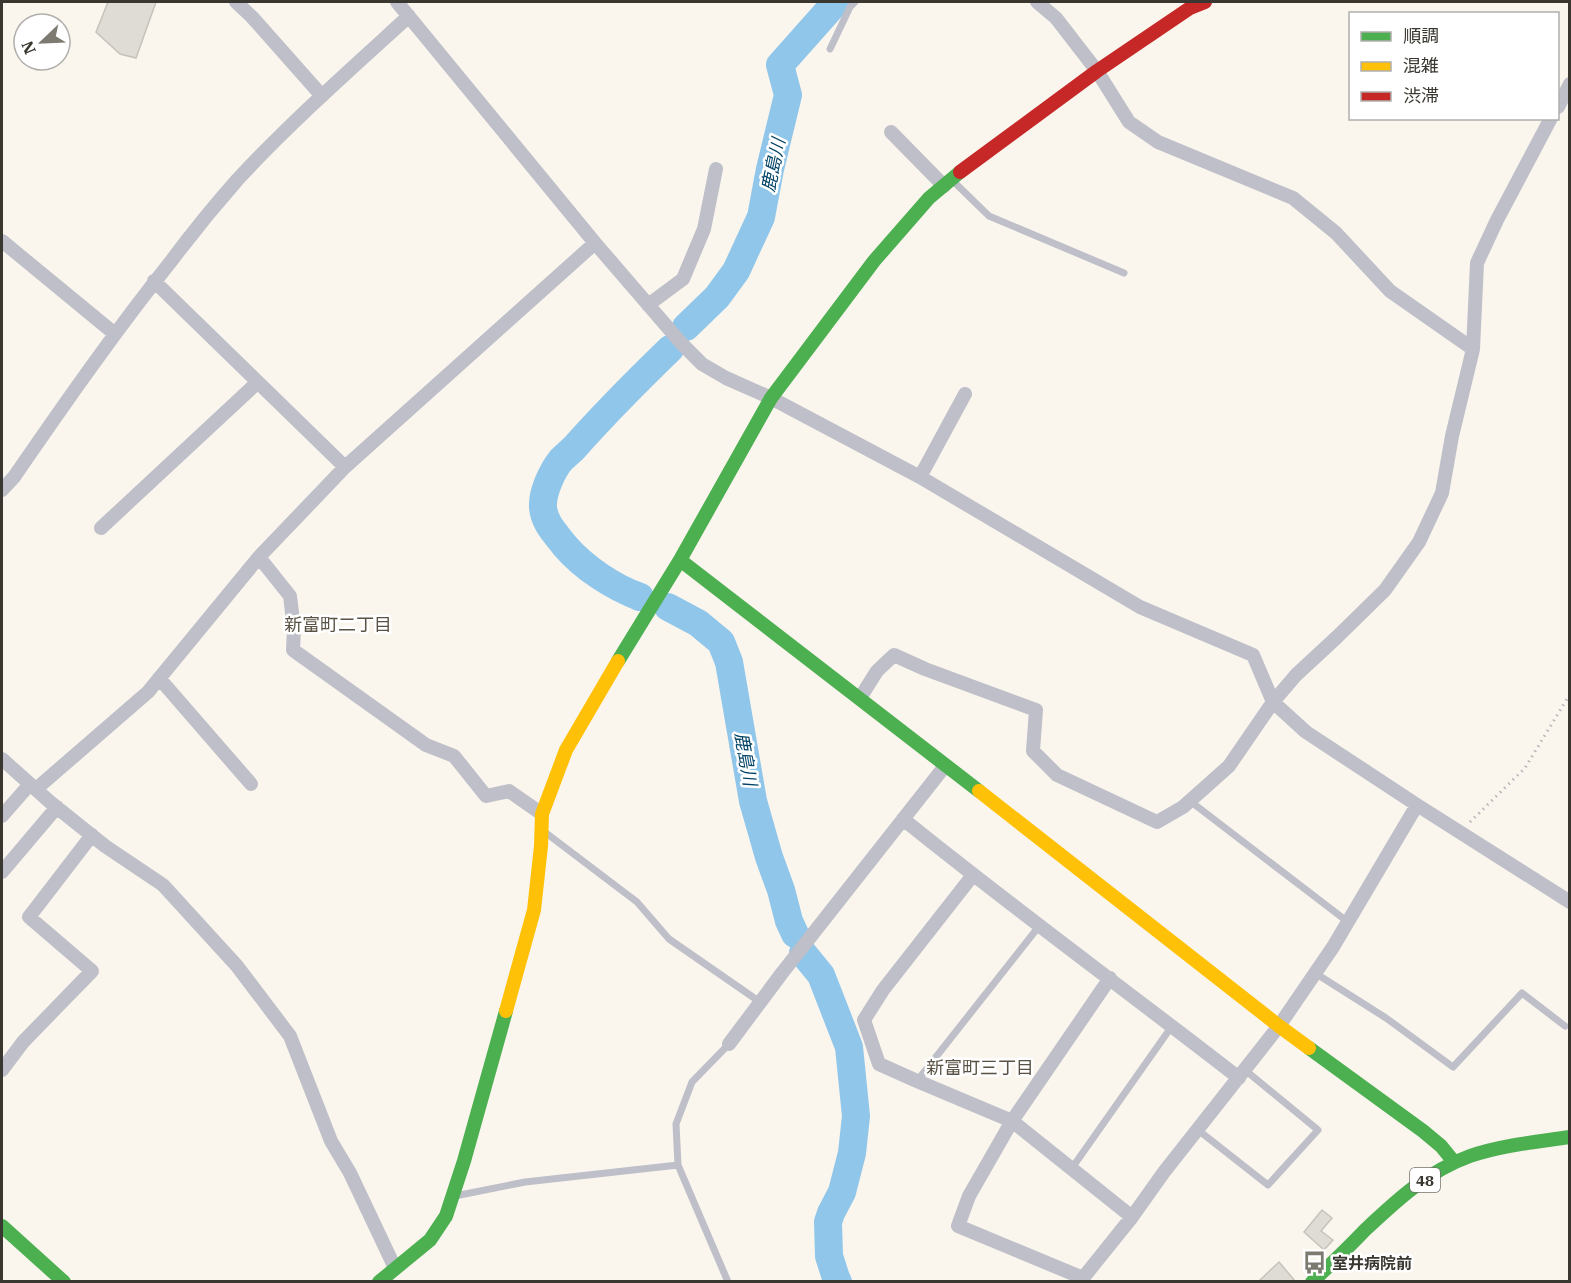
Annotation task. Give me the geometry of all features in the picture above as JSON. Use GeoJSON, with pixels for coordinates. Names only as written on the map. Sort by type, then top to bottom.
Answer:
{"type":"FeatureCollection","features":[{"type":"Feature","properties":{"kind":"main road"},"geometry":{"type":"LineString","coordinates":[[379,1281],[430,1240],[446,1216],[467,1150],[534,910],[542,814],[567,750],[627,645],[680,560],[771,398],[874,261],[929,198],[969,165],[1097,71],[1190,8],[1205,2]]}},
{"type":"Feature","properties":{"kind":"main road"},"geometry":{"type":"LineString","coordinates":[[680,560],[1279,1026],[1423,1131],[1441,1146],[1454,1162]]}},
{"type":"Feature","properties":{"kind":"main road","name":"48"},"geometry":{"type":"LineString","coordinates":[[1312,1281],[1400,1197],[1454,1162],[1490,1150],[1569,1137]]}},
{"type":"Feature","properties":{"kind":"main road"},"geometry":{"type":"LineString","coordinates":[[2,1226],[64,1281]]}},
{"type":"Feature","properties":{"kind":"street"},"geometry":{"type":"LineString","coordinates":[[236,2],[322,96]]}},
{"type":"Feature","properties":{"kind":"street"},"geometry":{"type":"LineString","coordinates":[[398,2],[595,243],[702,364],[920,477],[1140,607],[1253,655],[1273,702],[1306,732],[1569,902]]}},
{"type":"Feature","properties":{"kind":"street"},"geometry":{"type":"LineString","coordinates":[[1037,2],[1056,18],[1097,71],[1129,122],[1158,142],[1293,198],[1336,233],[1390,291],[1473,349]]}},
{"type":"Feature","properties":{"kind":"street"},"geometry":{"type":"LineString","coordinates":[[2,490],[14,477],[154,282],[238,179],[322,96],[409,16]]}},
{"type":"Feature","properties":{"kind":"street"},"geometry":{"type":"LineString","coordinates":[[1559,103],[1569,84]]}},
{"type":"Feature","properties":{"kind":"street"},"geometry":{"type":"LineString","coordinates":[[860,698],[877,671],[894,655],[925,669],[1036,710],[1033,751],[1057,775],[1157,822],[1184,807],[1229,766],[1273,702],[1296,675],[1385,590],[1419,542],[1442,493],[1452,436],[1473,349],[1477,263],[1550,120]]}},
{"type":"Feature","properties":{"kind":"street"},"geometry":{"type":"LineString","coordinates":[[891,132],[947,183]]}},
{"type":"Feature","properties":{"kind":"street"},"geometry":{"type":"LineString","coordinates":[[648,304],[683,279],[704,229],[716,169]]}},
{"type":"Feature","properties":{"kind":"street"},"geometry":{"type":"LineString","coordinates":[[2,241],[115,334]]}},
{"type":"Feature","properties":{"kind":"street"},"geometry":{"type":"LineString","coordinates":[[2,816],[33,787],[148,692],[259,556],[345,467],[595,243]]}},
{"type":"Feature","properties":{"kind":"street"},"geometry":{"type":"LineString","coordinates":[[154,282],[345,467]]}},
{"type":"Feature","properties":{"kind":"street"},"geometry":{"type":"LineString","coordinates":[[100,528],[258,382]]}},
{"type":"Feature","properties":{"kind":"street"},"geometry":{"type":"LineString","coordinates":[[920,477],[965,394]]}},
{"type":"Feature","properties":{"kind":"street"},"geometry":{"type":"LineString","coordinates":[[259,556],[290,596],[294,629],[293,650],[426,745],[454,756],[486,795],[509,791],[542,814]]}},
{"type":"Feature","properties":{"kind":"street"},"geometry":{"type":"LineString","coordinates":[[159,678],[251,784]]}},
{"type":"Feature","properties":{"kind":"street"},"geometry":{"type":"LineString","coordinates":[[2,759],[105,846],[163,885],[237,966],[290,1036],[331,1141],[350,1173],[395,1268]]}},
{"type":"Feature","properties":{"kind":"street"},"geometry":{"type":"LineString","coordinates":[[729,1044],[945,766]]}},
{"type":"Feature","properties":{"kind":"street"},"geometry":{"type":"LineString","coordinates":[[1110,978],[1012,1121],[969,1196],[958,1226],[1083,1278],[1279,1026],[1333,948],[1417,805]]}},
{"type":"Feature","properties":{"kind":"street"},"geometry":{"type":"LineString","coordinates":[[2,872],[57,807]]}},
{"type":"Feature","properties":{"kind":"street"},"geometry":{"type":"LineString","coordinates":[[903,819],[1172,1026],[1242,1074]]}},
{"type":"Feature","properties":{"kind":"street"},"geometry":{"type":"LineString","coordinates":[[2,1070],[23,1042],[92,971],[29,917],[92,835]]}},
{"type":"Feature","properties":{"kind":"street"},"geometry":{"type":"LineString","coordinates":[[973,875],[883,990],[864,1020],[879,1064],[1012,1121],[1132,1217]]}},
{"type":"Feature","properties":{"kind":"lane"},"geometry":{"type":"LineString","coordinates":[[830,49],[850,7],[855,2]]}},
{"type":"Feature","properties":{"kind":"lane"},"geometry":{"type":"LineString","coordinates":[[947,183],[989,216],[1124,273]]}},
{"type":"Feature","properties":{"kind":"lane"},"geometry":{"type":"LineString","coordinates":[[1190,801],[1348,922]]}},
{"type":"Feature","properties":{"kind":"lane"},"geometry":{"type":"LineString","coordinates":[[541,830],[637,902],[669,939],[760,1002]]}},
{"type":"Feature","properties":{"kind":"lane"},"geometry":{"type":"LineString","coordinates":[[917,1081],[1040,925]]}},
{"type":"Feature","properties":{"kind":"lane"},"geometry":{"type":"LineString","coordinates":[[1315,973],[1386,1018],[1453,1067],[1522,993],[1565,1026]]}},
{"type":"Feature","properties":{"kind":"lane"},"geometry":{"type":"LineString","coordinates":[[1072,1168],[1172,1026]]}},
{"type":"Feature","properties":{"kind":"lane"},"geometry":{"type":"LineString","coordinates":[[728,1281],[678,1165],[676,1124],[692,1083],[729,1044]]}},
{"type":"Feature","properties":{"kind":"lane"},"geometry":{"type":"LineString","coordinates":[[1198,1130],[1268,1185],[1318,1130],[1242,1074]]}},
{"type":"Feature","properties":{"kind":"lane"},"geometry":{"type":"LineString","coordinates":[[453,1196],[525,1182],[678,1165]]}},
{"type":"Feature","properties":{"kind":"path"},"geometry":{"type":"LineString","coordinates":[[1460,832],[1525,768],[1569,694]]}},
{"type":"Feature","properties":{"kind":"building"},"geometry":{"type":"Polygon","coordinates":[[[108,2],[156,2],[136,58],[120,54],[96,32],[108,2]]]}},
{"type":"Feature","properties":{"kind":"building"},"geometry":{"type":"Polygon","coordinates":[[[1322,1210],[1332,1218],[1321,1231],[1333,1240],[1324,1250],[1304,1232],[1322,1210]]]}},
{"type":"Feature","properties":{"kind":"building"},"geometry":{"type":"Polygon","coordinates":[[[1279,1262],[1295,1281],[1259,1281],[1279,1262]]]}},
{"type":"Feature","properties":{"kind":"waterway","name":"鹿島川"},"geometry":{"type":"LineString","coordinates":[[686,327],[717,297],[736,271],[761,217],[788,95],[780,65],[836,2]]}},
{"type":"Feature","properties":{"kind":"waterway","name":"鹿島川"},"geometry":{"type":"LineString","coordinates":[[640,597],[620,588],[581,562],[548,523],[543,501],[548,482],[561,460],[670,349]]}},
{"type":"Feature","properties":{"kind":"waterway","name":"鹿島川"},"geometry":{"type":"LineString","coordinates":[[668,607],[698,623],[721,642],[729,662],[753,801],[789,921],[795,934]]}},
{"type":"Feature","properties":{"kind":"waterway","name":"鹿島川"},"geometry":{"type":"LineString","coordinates":[[803,953],[821,975],[849,1047],[856,1116],[852,1153],[842,1192],[828,1222],[829,1256],[838,1282]]}},
{"type":"Feature","properties":{"kind":"traffic: fast"},"geometry":{"type":"LineString","coordinates":[[618,661],[680,560],[771,398],[874,261],[929,198],[960,172]]}},
{"type":"Feature","properties":{"kind":"traffic: fast"},"geometry":{"type":"LineString","coordinates":[[680,560],[979,791]]}},
{"type":"Feature","properties":{"kind":"traffic: fast"},"geometry":{"type":"LineString","coordinates":[[379,1282],[430,1240],[446,1216],[464,1161],[506,1011]]}},
{"type":"Feature","properties":{"kind":"traffic: fast"},"geometry":{"type":"LineString","coordinates":[[1309,1048],[1423,1131],[1441,1146],[1454,1162]]}},
{"type":"Feature","properties":{"kind":"traffic: fast"},"geometry":{"type":"LineString","coordinates":[[1312,1282],[1389,1208],[1414,1187],[1440,1170],[1470,1156],[1494,1149],[1570,1137]]}},
{"type":"Feature","properties":{"kind":"traffic: fast"},"geometry":{"type":"LineString","coordinates":[[2,1226],[64,1282]]}},
{"type":"Feature","properties":{"kind":"traffic: slow"},"geometry":{"type":"LineString","coordinates":[[506,1011],[534,910],[542,814],[566,750],[618,661]]}},
{"type":"Feature","properties":{"kind":"traffic: slow"},"geometry":{"type":"LineString","coordinates":[[979,791],[1309,1048]]}},
{"type":"Feature","properties":{"kind":"traffic: jam"},"geometry":{"type":"LineString","coordinates":[[960,172],[1097,71],[1190,8],[1205,2]]}},
{"type":"Feature","properties":{"kind":"place","name":"室井病院前"},"geometry":{"type":"Point","coordinates":[1314,1263]}},
{"type":"Feature","properties":{"kind":"district","name":"新富町二丁目"},"geometry":{"type":"Point","coordinates":[338,624]}},
{"type":"Feature","properties":{"kind":"district","name":"新富町三丁目"},"geometry":{"type":"Point","coordinates":[980,1067]}}]}
